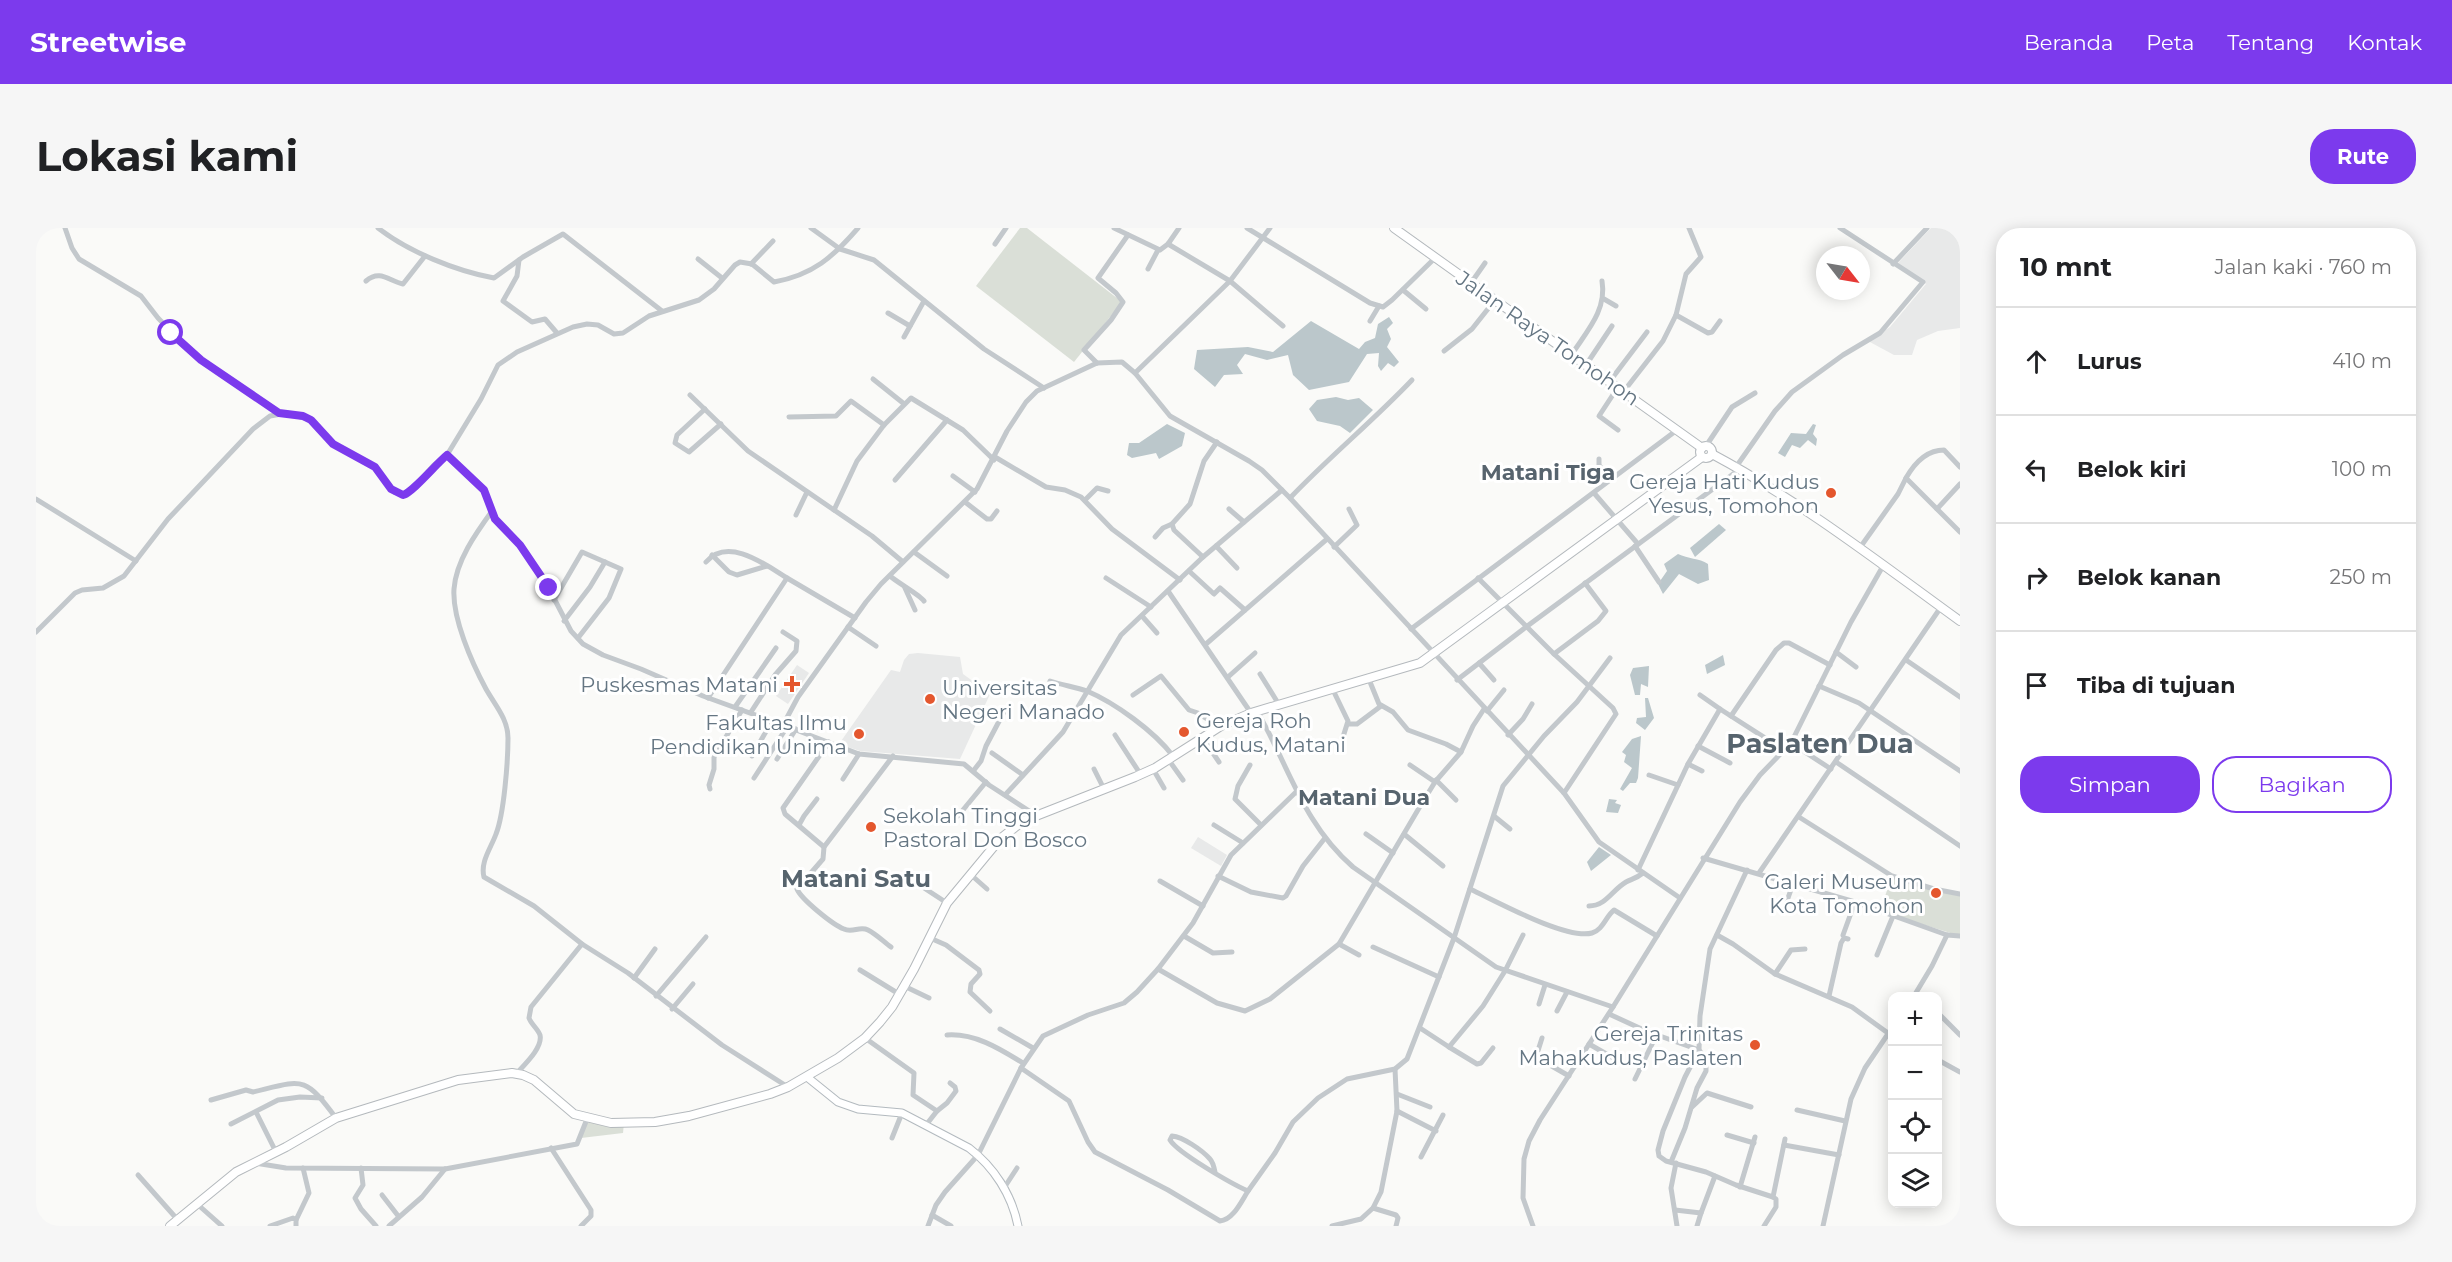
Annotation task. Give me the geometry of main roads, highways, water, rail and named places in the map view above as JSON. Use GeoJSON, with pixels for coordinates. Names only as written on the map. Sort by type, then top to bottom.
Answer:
{"type":"FeatureCollection","features":[{"type":"Feature","properties":{"kind":"highway","name":"Jalan Raya Tomohon"},"geometry":{"type":"LineString","coordinates":[[1394,228],[1678,429],[1703,450]]}},
{"type":"Feature","properties":{"kind":"highway"},"geometry":{"type":"LineString","coordinates":[[1703,450],[1707,459],[1712,454],[1738,468],[1859,549],[1960,621]]}},
{"type":"Feature","properties":{"kind":"highway"},"geometry":{"type":"LineString","coordinates":[[170,1226],[195,1203],[236,1172],[336,1118],[458,1080],[516,1074],[530,1077],[564,1108],[578,1116],[611,1123],[655,1122],[706,1112],[788,1087],[865,1038],[892,1008],[947,903],[1000,839],[1023,821],[1141,775],[1219,727],[1254,712],[1278,703],[1420,663],[1694,464],[1703,450]]}},
{"type":"Feature","properties":{"kind":"main road"},"geometry":{"type":"LineString","coordinates":[[807,1077],[832,1098],[850,1107],[902,1113],[978,1155],[1011,1200],[1018,1226]]}},
{"type":"Feature","properties":{"kind":"place","name":"Gereja Hati Kudus Yesus, Tomohon"},"geometry":{"type":"Point","coordinates":[1831,493]}},
{"type":"Feature","properties":{"kind":"place","name":"Puskesmas Matani"},"geometry":{"type":"Point","coordinates":[792,684]}},
{"type":"Feature","properties":{"kind":"place","name":"Universitas Negeri Manado"},"geometry":{"type":"Point","coordinates":[930,699]}},
{"type":"Feature","properties":{"kind":"place","name":"Gereja Roh Kudus, Matani"},"geometry":{"type":"Point","coordinates":[1184,732]}},
{"type":"Feature","properties":{"kind":"place","name":"Fakultas Ilmu Pendidikan Unima"},"geometry":{"type":"Point","coordinates":[859,734]}},
{"type":"Feature","properties":{"kind":"place","name":"Sekolah Tinggi Pastoral Don Bosco"},"geometry":{"type":"Point","coordinates":[871,827]}},
{"type":"Feature","properties":{"kind":"place","name":"Galeri Museum Kota Tomohon"},"geometry":{"type":"Point","coordinates":[1936,893]}},
{"type":"Feature","properties":{"kind":"place","name":"Gereja Trinitas Mahakudus, Paslaten"},"geometry":{"type":"Point","coordinates":[1755,1045]}},
{"type":"Feature","properties":{"kind":"district","name":"Matani Tiga"},"geometry":{"type":"Point","coordinates":[1548,472]}},
{"type":"Feature","properties":{"kind":"district","name":"Paslaten Dua"},"geometry":{"type":"Point","coordinates":[1820,743]}},
{"type":"Feature","properties":{"kind":"district","name":"Matani Dua"},"geometry":{"type":"Point","coordinates":[1364,797]}},
{"type":"Feature","properties":{"kind":"district","name":"Matani Satu"},"geometry":{"type":"Point","coordinates":[856,878]}}]}
